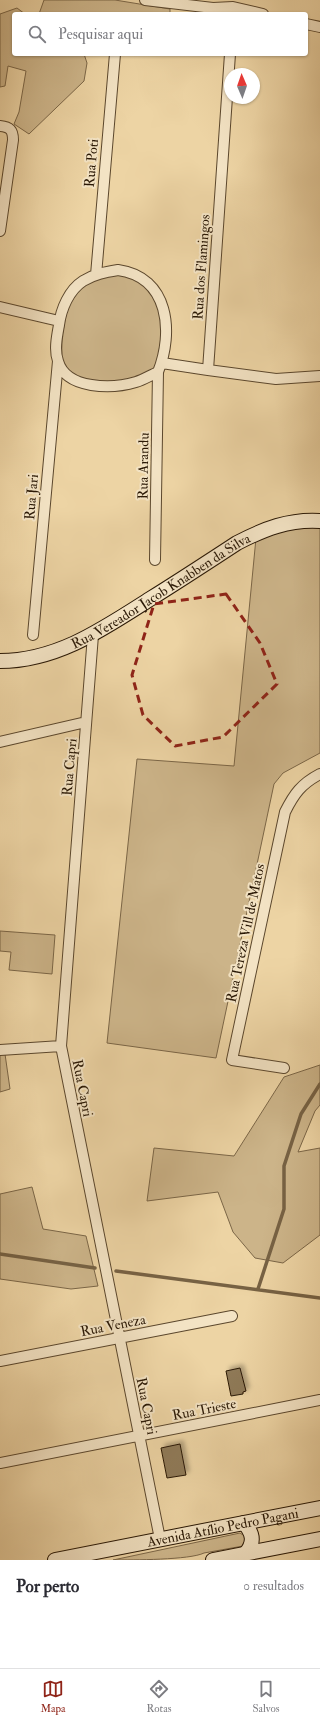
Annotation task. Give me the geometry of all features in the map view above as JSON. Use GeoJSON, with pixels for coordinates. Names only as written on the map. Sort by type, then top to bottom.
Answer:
{"type":"FeatureCollection","features":[{"type":"Feature","properties":{"kind":"main road","name":"Rua Vereador Jacob Knabben da Silva"},"geometry":{"type":"LineString","coordinates":[[0,661],[38,657],[64,648],[93,635],[231,547],[259,532],[297,521],[320,521]]}},
{"type":"Feature","properties":{"kind":"main road","name":"Avenida Atílio Pedro Pagani"},"geometry":{"type":"LineString","coordinates":[[55,1560],[78,1558],[160,1539],[320,1508]]}},
{"type":"Feature","properties":{"kind":"main road"},"geometry":{"type":"LineString","coordinates":[[244,1523],[252,1535],[252,1542],[246,1553]]}},
{"type":"Feature","properties":{"kind":"main road"},"geometry":{"type":"LineString","coordinates":[[213,1560],[320,1539]]}},
{"type":"Feature","properties":{"kind":"street"},"geometry":{"type":"LineString","coordinates":[[145,0],[212,8],[232,7],[254,12]]}},
{"type":"Feature","properties":{"kind":"street"},"geometry":{"type":"LineString","coordinates":[[308,24],[320,27]]}},
{"type":"Feature","properties":{"kind":"street","name":"Rua Poti"},"geometry":{"type":"LineString","coordinates":[[96,274],[115,56]]}},
{"type":"Feature","properties":{"kind":"street","name":"Rua dos Flamingos"},"geometry":{"type":"LineString","coordinates":[[208,370],[230,56]]}},
{"type":"Feature","properties":{"kind":"street"},"geometry":{"type":"LineString","coordinates":[[0,126],[12,130],[13,140],[0,231]]}},
{"type":"Feature","properties":{"kind":"street"},"geometry":{"type":"LineString","coordinates":[[160,367],[166,349],[165,317],[161,302],[154,289],[144,279],[131,272],[118,270],[96,274],[83,281],[71,294],[63,308],[59,321],[56,346],[58,361],[63,371],[70,377],[85,384],[103,387],[137,382],[160,367],[208,370],[276,379],[320,376]]}},
{"type":"Feature","properties":{"kind":"street"},"geometry":{"type":"LineString","coordinates":[[0,307],[59,321]]}},
{"type":"Feature","properties":{"kind":"street","name":"Rua Jari"},"geometry":{"type":"LineString","coordinates":[[33,635],[58,361]]}},
{"type":"Feature","properties":{"kind":"street","name":"Rua Arandu"},"geometry":{"type":"LineString","coordinates":[[155,560],[160,367]]}},
{"type":"Feature","properties":{"kind":"street","name":"Rua Capri"},"geometry":{"type":"LineString","coordinates":[[93,635],[61,1046],[160,1539]]}},
{"type":"Feature","properties":{"kind":"street"},"geometry":{"type":"LineString","coordinates":[[0,742],[86,722]]}},
{"type":"Feature","properties":{"kind":"street","name":"Rua Tereza Vill de Matos"},"geometry":{"type":"LineString","coordinates":[[284,1068],[232,1060],[285,812],[294,793],[320,774]]}},
{"type":"Feature","properties":{"kind":"street"},"geometry":{"type":"LineString","coordinates":[[0,1050],[61,1046]]}},
{"type":"Feature","properties":{"kind":"street","name":"Rua Veneza"},"geometry":{"type":"LineString","coordinates":[[0,1361],[232,1316]]}},
{"type":"Feature","properties":{"kind":"street","name":"Rua Trieste"},"geometry":{"type":"LineString","coordinates":[[0,1463],[320,1400]]}},
{"type":"Feature","properties":{"kind":"highlighted area"},"geometry":{"type":"Polygon","coordinates":[[[226,594],[260,643],[277,684],[223,737],[175,746],[143,715],[132,675],[154,604],[226,594]]]}},
{"type":"Feature","properties":{"kind":"shaded area"},"geometry":{"type":"Polygon","coordinates":[[[44,0],[115,0],[170,9],[170,12],[40,12],[44,0]]]}},
{"type":"Feature","properties":{"kind":"shaded area"},"geometry":{"type":"Polygon","coordinates":[[[17,8],[22,12],[12,12],[12,56],[85,56],[87,63],[84,81],[29,134],[14,124],[19,112],[26,71],[8,66],[5,86],[0,87],[0,14],[17,8]]]}},
{"type":"Feature","properties":{"kind":"shaded area"},"geometry":{"type":"Polygon","coordinates":[[[118,274],[139,281],[152,294],[156,302],[161,322],[162,348],[155,369],[138,377],[116,382],[83,379],[73,375],[66,369],[62,360],[61,343],[68,308],[73,297],[86,284],[118,274]]]}},
{"type":"Feature","properties":{"kind":"shaded area"},"geometry":{"type":"Polygon","coordinates":[[[320,526],[320,753],[283,773],[274,784],[216,1058],[107,1043],[137,759],[234,766],[256,538],[278,529],[320,526]]]}},
{"type":"Feature","properties":{"kind":"shaded area"},"geometry":{"type":"Polygon","coordinates":[[[0,931],[55,935],[52,974],[9,970],[11,952],[0,951],[0,931]]]}},
{"type":"Feature","properties":{"kind":"shaded area"},"geometry":{"type":"Polygon","coordinates":[[[0,1054],[5,1054],[10,1089],[0,1092],[0,1054]]]}},
{"type":"Feature","properties":{"kind":"shaded area"},"geometry":{"type":"Polygon","coordinates":[[[320,1065],[320,1105],[315,1111],[298,1152],[320,1148],[320,1235],[283,1263],[255,1258],[233,1232],[218,1192],[147,1201],[154,1148],[234,1156],[284,1077],[320,1065]]]}},
{"type":"Feature","properties":{"kind":"shaded area"},"geometry":{"type":"Polygon","coordinates":[[[32,1187],[43,1229],[86,1236],[98,1286],[71,1289],[0,1279],[0,1194],[32,1187]]]}},
{"type":"Feature","properties":{"kind":"shaded area"},"geometry":{"type":"Polygon","coordinates":[[[240,1533],[246,1537],[243,1546],[187,1557],[113,1560],[240,1533]]]}},
{"type":"Feature","properties":{"kind":"building"},"geometry":{"type":"Polygon","coordinates":[[[240,1368],[246,1391],[243,1392],[243,1394],[231,1396],[226,1371],[240,1368]]]}},
{"type":"Feature","properties":{"kind":"building"},"geometry":{"type":"Polygon","coordinates":[[[180,1444],[186,1475],[167,1478],[161,1448],[180,1444]]]}},
{"type":"Feature","properties":{"kind":"waterway"},"geometry":{"type":"LineString","coordinates":[[258,1289],[284,1209],[284,1166],[301,1114],[320,1084]]}},
{"type":"Feature","properties":{"kind":"waterway"},"geometry":{"type":"LineString","coordinates":[[0,1254],[95,1268]]}},
{"type":"Feature","properties":{"kind":"waterway"},"geometry":{"type":"LineString","coordinates":[[116,1271],[320,1298]]}}]}
